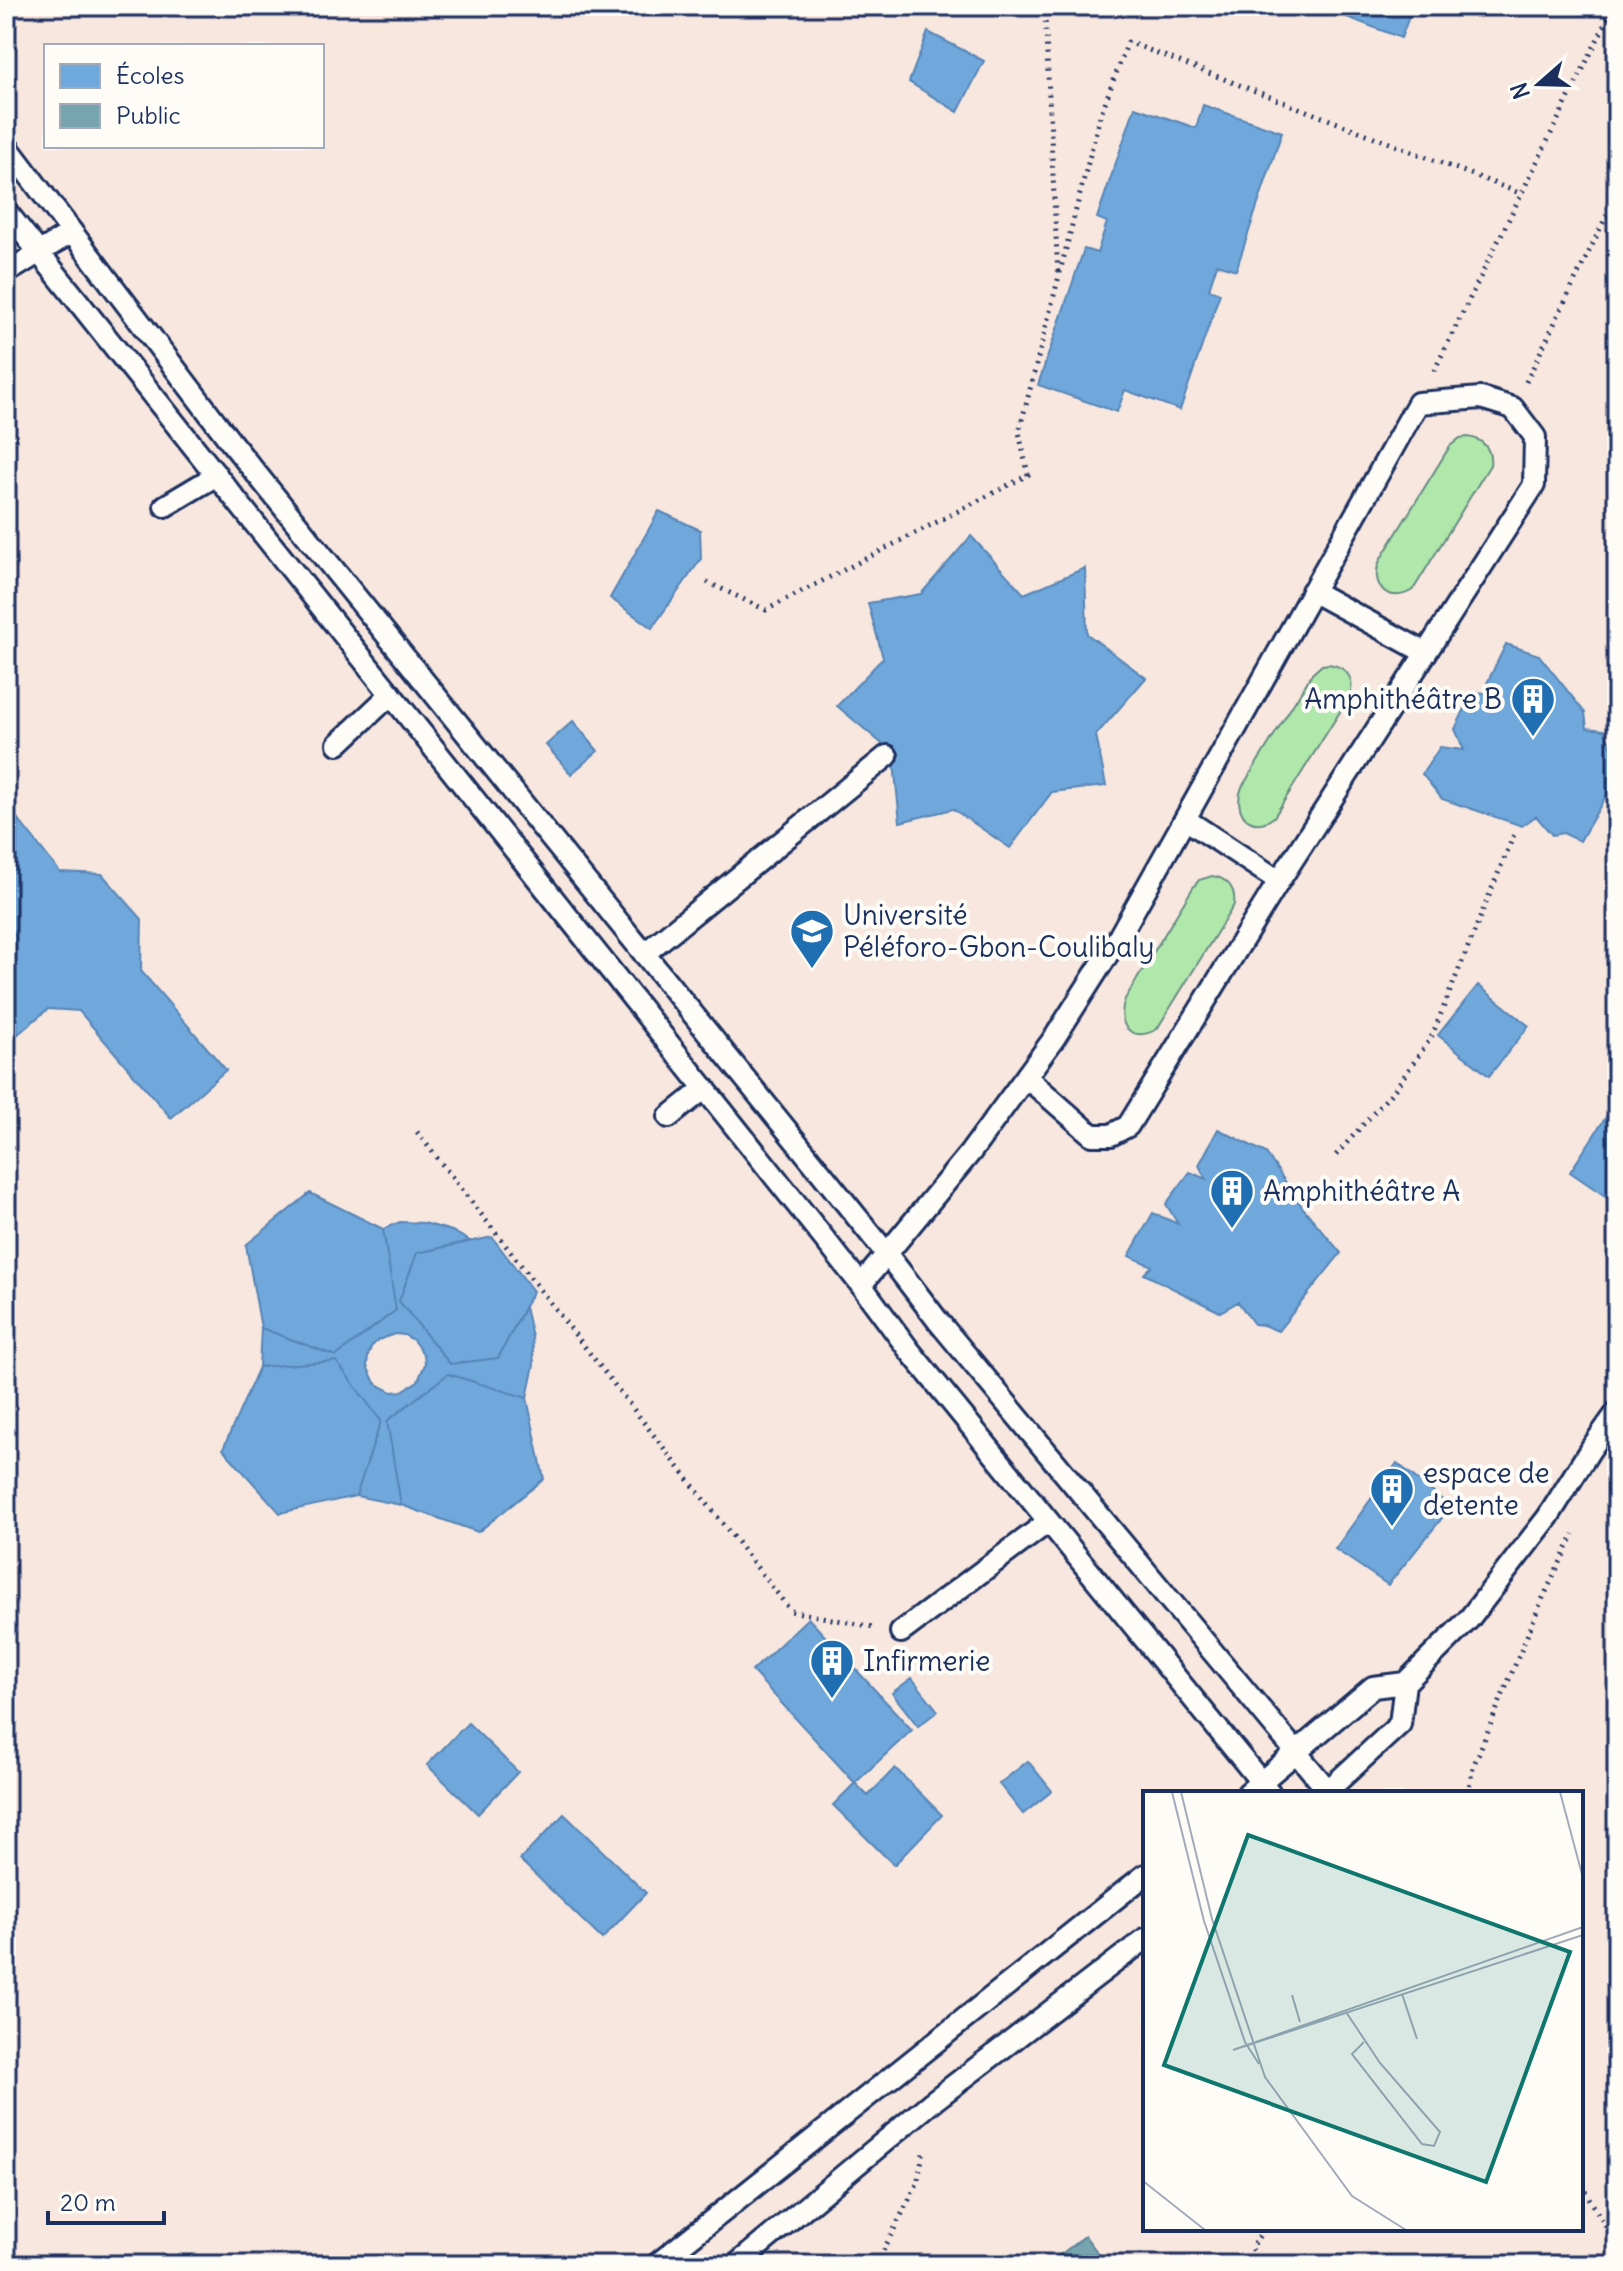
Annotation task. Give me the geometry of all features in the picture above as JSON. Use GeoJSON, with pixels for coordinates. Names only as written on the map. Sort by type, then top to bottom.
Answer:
{"type":"FeatureCollection","features":[{"type":"Feature","properties":{"kind":"lane"},"geometry":{"type":"LineString","coordinates":[[6,145],[215,422],[938,1321],[1327,1791]]}},
{"type":"Feature","properties":{"kind":"lane"},"geometry":{"type":"LineString","coordinates":[[6,211],[1260,1790],[1295,1753],[1373,1687],[1405,1683],[1469,1619],[1548,1517],[1617,1412]]}},
{"type":"Feature","properties":{"kind":"lane"},"geometry":{"type":"LineString","coordinates":[[6,273],[72,232]]}},
{"type":"Feature","properties":{"kind":"lane"},"geometry":{"type":"LineString","coordinates":[[861,1285],[970,1153],[1055,1037],[1120,935],[1418,403],[1481,398],[1513,408],[1535,437],[1534,485],[1279,881],[1128,1126],[1111,1135],[1092,1135],[1026,1077]]}},
{"type":"Feature","properties":{"kind":"lane"},"geometry":{"type":"LineString","coordinates":[[188,440],[215,422]]}},
{"type":"Feature","properties":{"kind":"lane"},"geometry":{"type":"LineString","coordinates":[[165,506],[217,475]]}},
{"type":"Feature","properties":{"kind":"lane"},"geometry":{"type":"LineString","coordinates":[[1312,591],[1426,653]]}},
{"type":"Feature","properties":{"kind":"lane"},"geometry":{"type":"LineString","coordinates":[[338,744],[391,694]]}},
{"type":"Feature","properties":{"kind":"lane"},"geometry":{"type":"LineString","coordinates":[[644,954],[887,756]]}},
{"type":"Feature","properties":{"kind":"lane"},"geometry":{"type":"LineString","coordinates":[[1185,819],[1279,881]]}},
{"type":"Feature","properties":{"kind":"lane"},"geometry":{"type":"LineString","coordinates":[[545,888],[574,867]]}},
{"type":"Feature","properties":{"kind":"lane"},"geometry":{"type":"LineString","coordinates":[[669,1117],[705,1088]]}},
{"type":"Feature","properties":{"kind":"lane"},"geometry":{"type":"LineString","coordinates":[[901,1632],[1048,1522]]}},
{"type":"Feature","properties":{"kind":"lane"},"geometry":{"type":"LineString","coordinates":[[1329,1791],[1400,1724],[1405,1683]]}},
{"type":"Feature","properties":{"kind":"lane"},"geometry":{"type":"LineString","coordinates":[[656,2265],[1143,1877]]}},
{"type":"Feature","properties":{"kind":"lane"},"geometry":{"type":"LineString","coordinates":[[736,2265],[932,2102],[1143,1941]]}},
{"type":"Feature","properties":{"kind":"path"},"geometry":{"type":"LineString","coordinates":[[1047,6],[1058,281]]}},
{"type":"Feature","properties":{"kind":"path"},"geometry":{"type":"LineString","coordinates":[[1418,403],[1614,6]]}},
{"type":"Feature","properties":{"kind":"path"},"geometry":{"type":"LineString","coordinates":[[707,582],[766,610],[1028,475],[1019,432],[1100,116],[1128,42],[1522,194]]}},
{"type":"Feature","properties":{"kind":"path"},"geometry":{"type":"LineString","coordinates":[[1513,408],[1617,194]]}},
{"type":"Feature","properties":{"kind":"path"},"geometry":{"type":"LineString","coordinates":[[1336,1155],[1395,1089],[1431,1038],[1515,832]]}},
{"type":"Feature","properties":{"kind":"path"},"geometry":{"type":"LineString","coordinates":[[417,1132],[791,1611],[901,1632]]}},
{"type":"Feature","properties":{"kind":"path"},"geometry":{"type":"LineString","coordinates":[[1468,1791],[1473,1767],[1541,1602],[1573,1539],[1576,1524]]}},
{"type":"Feature","properties":{"kind":"path"},"geometry":{"type":"LineString","coordinates":[[876,2265],[917,2184],[932,2102]]}},
{"type":"Feature","properties":{"kind":"path"},"geometry":{"type":"LineString","coordinates":[[1583,2187],[1617,2246]]}},
{"type":"Feature","properties":{"kind":"path"},"geometry":{"type":"LineString","coordinates":[[1260,2265],[1251,2248],[1263,2231]]}},
{"type":"Feature","properties":{"kind":"shaded area","name":"Université Péléforo-Gbon-Coulibaly"},"geometry":{"type":"Polygon","coordinates":[[[6,6],[1617,6],[1617,2265],[6,2265],[6,6]]]}},
{"type":"Feature","properties":{"kind":"green space"},"geometry":{"type":"Polygon","coordinates":[[[1468,437],[1485,446],[1490,454],[1490,465],[1413,590],[1404,594],[1389,594],[1383,590],[1377,577],[1380,560],[1450,446],[1460,438],[1468,437]]]}},
{"type":"Feature","properties":{"kind":"green space"},"geometry":{"type":"Polygon","coordinates":[[[1322,665],[1341,668],[1349,676],[1352,686],[1348,699],[1274,817],[1265,822],[1251,822],[1241,812],[1242,787],[1312,674],[1322,665]]]}},
{"type":"Feature","properties":{"kind":"green space"},"geometry":{"type":"Polygon","coordinates":[[[1212,876],[1230,885],[1234,905],[1157,1029],[1148,1033],[1133,1033],[1122,1017],[1125,999],[1194,886],[1199,880],[1212,876]]]}},
{"type":"Feature","properties":{"kind":"building: Écoles"},"geometry":{"type":"Polygon","coordinates":[[[1327,6],[1413,6],[1401,38],[1326,9],[1327,6]]]}},
{"type":"Feature","properties":{"kind":"building: Écoles"},"geometry":{"type":"Polygon","coordinates":[[[928,32],[984,61],[958,112],[909,82],[928,32]]]}},
{"type":"Feature","properties":{"kind":"building: Écoles"},"geometry":{"type":"Polygon","coordinates":[[[1203,105],[1282,132],[1236,270],[1217,264],[1209,289],[1220,293],[1180,410],[1125,390],[1117,412],[1038,385],[1084,249],[1097,253],[1107,222],[1097,218],[1135,107],[1196,128],[1203,105]]]}},
{"type":"Feature","properties":{"kind":"building: Écoles"},"geometry":{"type":"Polygon","coordinates":[[[659,511],[700,530],[701,559],[652,628],[610,598],[659,511]]]}},
{"type":"Feature","properties":{"kind":"building: Écoles"},"geometry":{"type":"Polygon","coordinates":[[[971,536],[1024,594],[1085,568],[1087,634],[1146,678],[1096,735],[1106,786],[1052,792],[1010,848],[953,809],[900,822],[893,753],[837,706],[883,658],[868,603],[921,594],[971,536]]]}},
{"type":"Feature","properties":{"kind":"building: Écoles","name":"Amphithéâtre B"},"geometry":{"type":"Polygon","coordinates":[[[1506,644],[1539,655],[1585,713],[1587,728],[1604,730],[1611,745],[1617,749],[1617,777],[1580,841],[1563,833],[1552,835],[1536,816],[1522,826],[1442,799],[1422,774],[1440,747],[1464,750],[1455,729],[1473,692],[1499,694],[1487,683],[1506,644]]]}},
{"type":"Feature","properties":{"kind":"building: Écoles"},"geometry":{"type":"Polygon","coordinates":[[[573,721],[598,751],[571,774],[546,745],[573,721]]]}},
{"type":"Feature","properties":{"kind":"building: Écoles"},"geometry":{"type":"Polygon","coordinates":[[[6,804],[60,872],[102,874],[142,919],[141,971],[226,1070],[171,1118],[79,1011],[48,1009],[6,1044],[6,804]]]}},
{"type":"Feature","properties":{"kind":"building: Écoles"},"geometry":{"type":"Polygon","coordinates":[[[1478,985],[1529,1026],[1489,1076],[1438,1035],[1478,985]]]}},
{"type":"Feature","properties":{"kind":"building: Écoles"},"geometry":{"type":"Polygon","coordinates":[[[1617,1100],[1617,1204],[1570,1172],[1617,1100]]]}},
{"type":"Feature","properties":{"kind":"building: Écoles","name":"Amphithéâtre A"},"geometry":{"type":"Polygon","coordinates":[[[1218,1129],[1266,1153],[1303,1208],[1341,1253],[1278,1331],[1254,1324],[1238,1302],[1220,1312],[1144,1274],[1152,1266],[1129,1256],[1153,1213],[1178,1224],[1166,1204],[1190,1172],[1206,1179],[1199,1165],[1218,1129]]]}},
{"type":"Feature","properties":{"kind":"building: Écoles"},"geometry":{"type":"Polygon","coordinates":[[[310,1193],[383,1229],[396,1310],[336,1356],[261,1328],[246,1245],[310,1193]]]}},
{"type":"Feature","properties":{"kind":"building: Écoles"},"geometry":{"type":"Polygon","coordinates":[[[400,1222],[424,1223],[452,1231],[470,1241],[417,1253],[399,1301],[450,1364],[498,1358],[525,1307],[534,1365],[527,1398],[448,1374],[387,1421],[401,1505],[356,1496],[381,1421],[336,1361],[259,1367],[261,1328],[336,1356],[396,1310],[383,1229],[400,1222]],[[395,1334],[378,1340],[368,1356],[367,1366],[375,1383],[392,1392],[402,1391],[418,1381],[425,1364],[424,1355],[413,1340],[395,1334]]]}},
{"type":"Feature","properties":{"kind":"building: Écoles"},"geometry":{"type":"Polygon","coordinates":[[[492,1237],[533,1291],[498,1358],[450,1364],[399,1301],[417,1253],[492,1237]]]}},
{"type":"Feature","properties":{"kind":"building: Écoles"},"geometry":{"type":"Polygon","coordinates":[[[336,1361],[381,1421],[356,1496],[280,1513],[223,1449],[259,1367],[336,1361]]]}},
{"type":"Feature","properties":{"kind":"building: Écoles"},"geometry":{"type":"Polygon","coordinates":[[[448,1374],[527,1398],[544,1479],[478,1532],[401,1505],[387,1421],[448,1374]]]}},
{"type":"Feature","properties":{"kind":"building: Écoles","name":"espace de detente"},"geometry":{"type":"Polygon","coordinates":[[[1397,1463],[1451,1507],[1388,1585],[1335,1549],[1397,1463]]]}},
{"type":"Feature","properties":{"kind":"building: Écoles","name":"Infirmerie"},"geometry":{"type":"Polygon","coordinates":[[[808,1618],[912,1730],[855,1783],[752,1671],[808,1618]]]}},
{"type":"Feature","properties":{"kind":"building: Écoles"},"geometry":{"type":"Polygon","coordinates":[[[912,1678],[938,1711],[918,1726],[892,1693],[912,1678]]]}},
{"type":"Feature","properties":{"kind":"building: Écoles"},"geometry":{"type":"Polygon","coordinates":[[[468,1723],[518,1772],[478,1814],[427,1765],[468,1723]]]}},
{"type":"Feature","properties":{"kind":"building: Écoles"},"geometry":{"type":"Polygon","coordinates":[[[1028,1761],[1052,1791],[1023,1814],[999,1784],[1028,1761]]]}},
{"type":"Feature","properties":{"kind":"building: Écoles"},"geometry":{"type":"Polygon","coordinates":[[[895,1768],[942,1815],[894,1865],[833,1805],[855,1783],[868,1796],[895,1768]]]}},
{"type":"Feature","properties":{"kind":"building: Écoles"},"geometry":{"type":"Polygon","coordinates":[[[564,1814],[646,1893],[602,1939],[520,1860],[564,1814]]]}},
{"type":"Feature","properties":{"kind":"building: Public"},"geometry":{"type":"Polygon","coordinates":[[[1085,2236],[1107,2265],[1047,2265],[1085,2236]]]}},
{"type":"Feature","properties":{"kind":"place","name":"Amphithéâtre B"},"geometry":{"type":"Point","coordinates":[1533,738]}},
{"type":"Feature","properties":{"kind":"place","name":"Université Péléforo-Gbon-Coulibaly"},"geometry":{"type":"Point","coordinates":[812,970]}},
{"type":"Feature","properties":{"kind":"place","name":"Amphithéâtre A"},"geometry":{"type":"Point","coordinates":[1232,1230]}},
{"type":"Feature","properties":{"kind":"place","name":"espace de detente"},"geometry":{"type":"Point","coordinates":[1392,1528]}},
{"type":"Feature","properties":{"kind":"place","name":"Infirmerie"},"geometry":{"type":"Point","coordinates":[832,1700]}}]}
